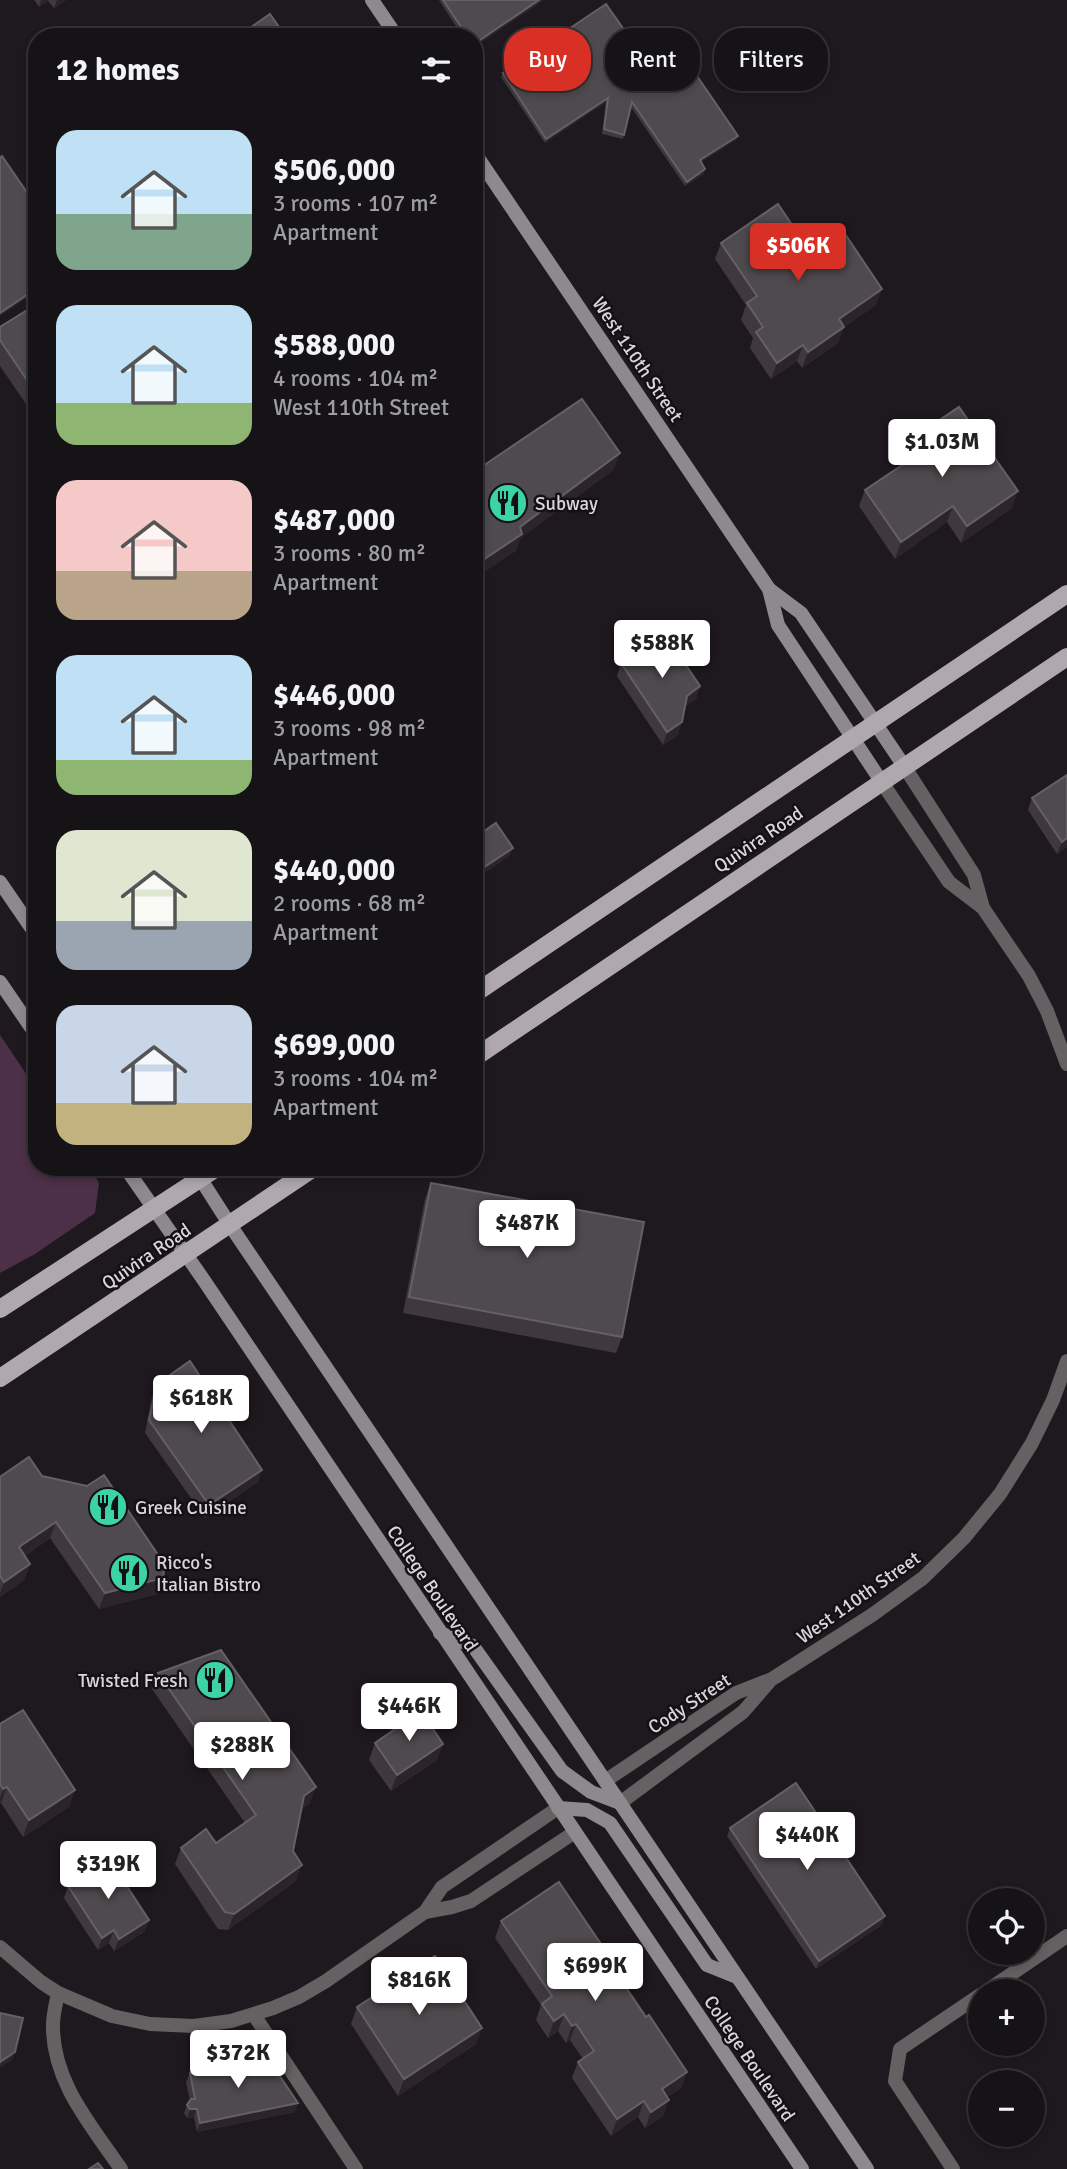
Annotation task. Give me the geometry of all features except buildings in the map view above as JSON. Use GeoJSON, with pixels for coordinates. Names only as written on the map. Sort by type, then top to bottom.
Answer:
{"type":"FeatureCollection","features":[{"type":"Feature","properties":{"kind":"main road"},"geometry":{"type":"LineString","coordinates":[[372,0],[391,28]]}},
{"type":"Feature","properties":{"kind":"main road","name":"West 110th Street"},"geometry":{"type":"LineString","coordinates":[[483,165],[769,589],[800,613],[904,766]]}},
{"type":"Feature","properties":{"kind":"main road","name":"West 110th Street"},"geometry":{"type":"LineString","coordinates":[[769,589],[778,625],[881,781]]}},
{"type":"Feature","properties":{"kind":"main road","name":"Quivira Road"},"geometry":{"type":"LineString","coordinates":[[483,988],[1067,594]]}},
{"type":"Feature","properties":{"kind":"main road","name":"Quivira Road"},"geometry":{"type":"LineString","coordinates":[[483,1052],[1067,657]]}},
{"type":"Feature","properties":{"kind":"main road"},"geometry":{"type":"LineString","coordinates":[[0,882],[28,923]]}},
{"type":"Feature","properties":{"kind":"main road"},"geometry":{"type":"LineString","coordinates":[[0,982],[28,1023]]}},
{"type":"Feature","properties":{"kind":"main road","name":"College Boulevard"},"geometry":{"type":"LineString","coordinates":[[131,1176],[802,2169]]}},
{"type":"Feature","properties":{"kind":"main road","name":"Quivira Road"},"geometry":{"type":"LineString","coordinates":[[0,1309],[154,1208],[193,1176]]}},
{"type":"Feature","properties":{"kind":"main road","name":"College Boulevard"},"geometry":{"type":"LineString","coordinates":[[199,1176],[867,2169]]}},
{"type":"Feature","properties":{"kind":"main road","name":"Quivira Road"},"geometry":{"type":"LineString","coordinates":[[0,1378],[302,1176]]}},
{"type":"Feature","properties":{"kind":"main road"},"geometry":{"type":"LineString","coordinates":[[440,1633],[473,1646],[562,1771],[592,1792],[620,1803]]}},
{"type":"Feature","properties":{"kind":"main road"},"geometry":{"type":"LineString","coordinates":[[558,1808],[587,1810],[610,1823],[707,1965],[737,1977]]}},
{"type":"Feature","properties":{"kind":"street","name":"West 110th Street"},"geometry":{"type":"LineString","coordinates":[[904,766],[974,875],[983,908]]}},
{"type":"Feature","properties":{"kind":"street","name":"West 110th Street"},"geometry":{"type":"LineString","coordinates":[[881,781],[949,882],[983,908],[1029,976],[1047,1011],[1067,1064]]}},
{"type":"Feature","properties":{"kind":"street","name":"West 110th Street"},"geometry":{"type":"LineString","coordinates":[[772,1679],[882,1608],[923,1578],[964,1538],[1000,1494],[1032,1443],[1053,1400],[1067,1361]]}},
{"type":"Feature","properties":{"kind":"street","name":"Cody Street"},"geometry":{"type":"LineString","coordinates":[[605,1781],[736,1693],[772,1679]]}},
{"type":"Feature","properties":{"kind":"street","name":"Cody Street"},"geometry":{"type":"LineString","coordinates":[[620,1803],[743,1712],[772,1679]]}},
{"type":"Feature","properties":{"kind":"street"},"geometry":{"type":"LineString","coordinates":[[0,1947],[41,1982],[92,2009],[150,2024],[194,2026],[254,2015],[289,2002],[317,1987],[425,1912],[442,1887],[558,1808]]}},
{"type":"Feature","properties":{"kind":"street"},"geometry":{"type":"LineString","coordinates":[[425,1912],[471,1901],[575,1832]]}},
{"type":"Feature","properties":{"kind":"street"},"geometry":{"type":"LineString","coordinates":[[1004,1979],[1067,1936]]}},
{"type":"Feature","properties":{"kind":"street"},"geometry":{"type":"LineString","coordinates":[[58,1993],[53,2025],[58,2064],[74,2101],[121,2169]]}},
{"type":"Feature","properties":{"kind":"street"},"geometry":{"type":"LineString","coordinates":[[953,2169],[895,2081],[900,2049],[968,2003]]}},
{"type":"Feature","properties":{"kind":"street"},"geometry":{"type":"LineString","coordinates":[[254,2015],[356,2169]]}},
{"type":"Feature","properties":{"kind":"shaded area"},"geometry":{"type":"Polygon","coordinates":[[[0,1035],[28,1077],[28,1176],[95,1176],[99,1183],[95,1213],[35,1254],[0,1273],[0,1035]]]}},
{"type":"Feature","properties":{"kind":"place","name":"Subway"},"geometry":{"type":"Point","coordinates":[508,503]}},
{"type":"Feature","properties":{"kind":"place","name":"Greek Cuisine"},"geometry":{"type":"Point","coordinates":[108,1507]}},
{"type":"Feature","properties":{"kind":"place","name":"Ricco's Italian Bistro"},"geometry":{"type":"Point","coordinates":[129,1573]}},
{"type":"Feature","properties":{"kind":"place","name":"Twisted Fresh"},"geometry":{"type":"Point","coordinates":[215,1680]}}]}
